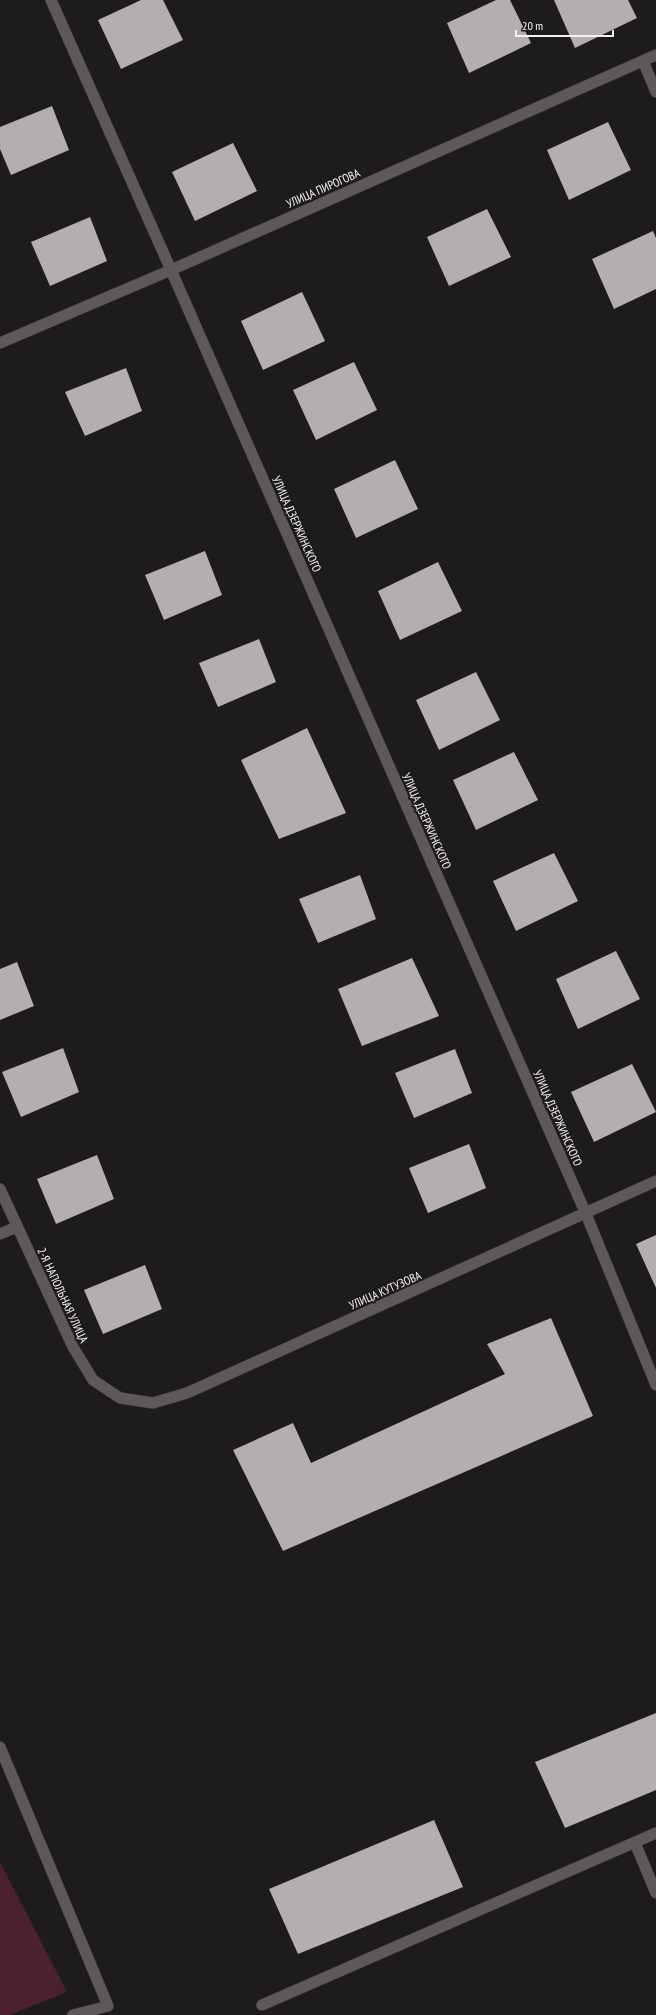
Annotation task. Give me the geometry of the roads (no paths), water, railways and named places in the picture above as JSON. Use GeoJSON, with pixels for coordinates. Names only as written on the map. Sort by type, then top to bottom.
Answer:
{"type":"FeatureCollection","features":[{"type":"Feature","properties":{"kind":"street","name":"УЛИЦА ДЗЕРЖИНСКОГО"},"geometry":{"type":"LineString","coordinates":[[51,0],[586,1214],[656,1385]]}},
{"type":"Feature","properties":{"kind":"street","name":"УЛИЦА ПИРОГОВА"},"geometry":{"type":"LineString","coordinates":[[0,343],[171,270],[656,55]]}},
{"type":"Feature","properties":{"kind":"street"},"geometry":{"type":"LineString","coordinates":[[643,61],[656,92]]}},
{"type":"Feature","properties":{"kind":"street","name":"УЛИЦА КУТУЗОВА"},"geometry":{"type":"LineString","coordinates":[[120,1398],[152,1403],[187,1393],[586,1214],[656,1181]]}},
{"type":"Feature","properties":{"kind":"street","name":"2-Я НАПОЛЬНАЯ УЛИЦА"},"geometry":{"type":"LineString","coordinates":[[0,1189],[73,1347],[93,1380],[120,1398]]}},
{"type":"Feature","properties":{"kind":"street"},"geometry":{"type":"LineString","coordinates":[[0,1234],[17,1227]]}},
{"type":"Feature","properties":{"kind":"street"},"geometry":{"type":"LineString","coordinates":[[0,1747],[108,2006],[73,2015]]}},
{"type":"Feature","properties":{"kind":"street"},"geometry":{"type":"LineString","coordinates":[[262,2005],[656,1833]]}},
{"type":"Feature","properties":{"kind":"street"},"geometry":{"type":"LineString","coordinates":[[635,1843],[656,1893]]}}]}
